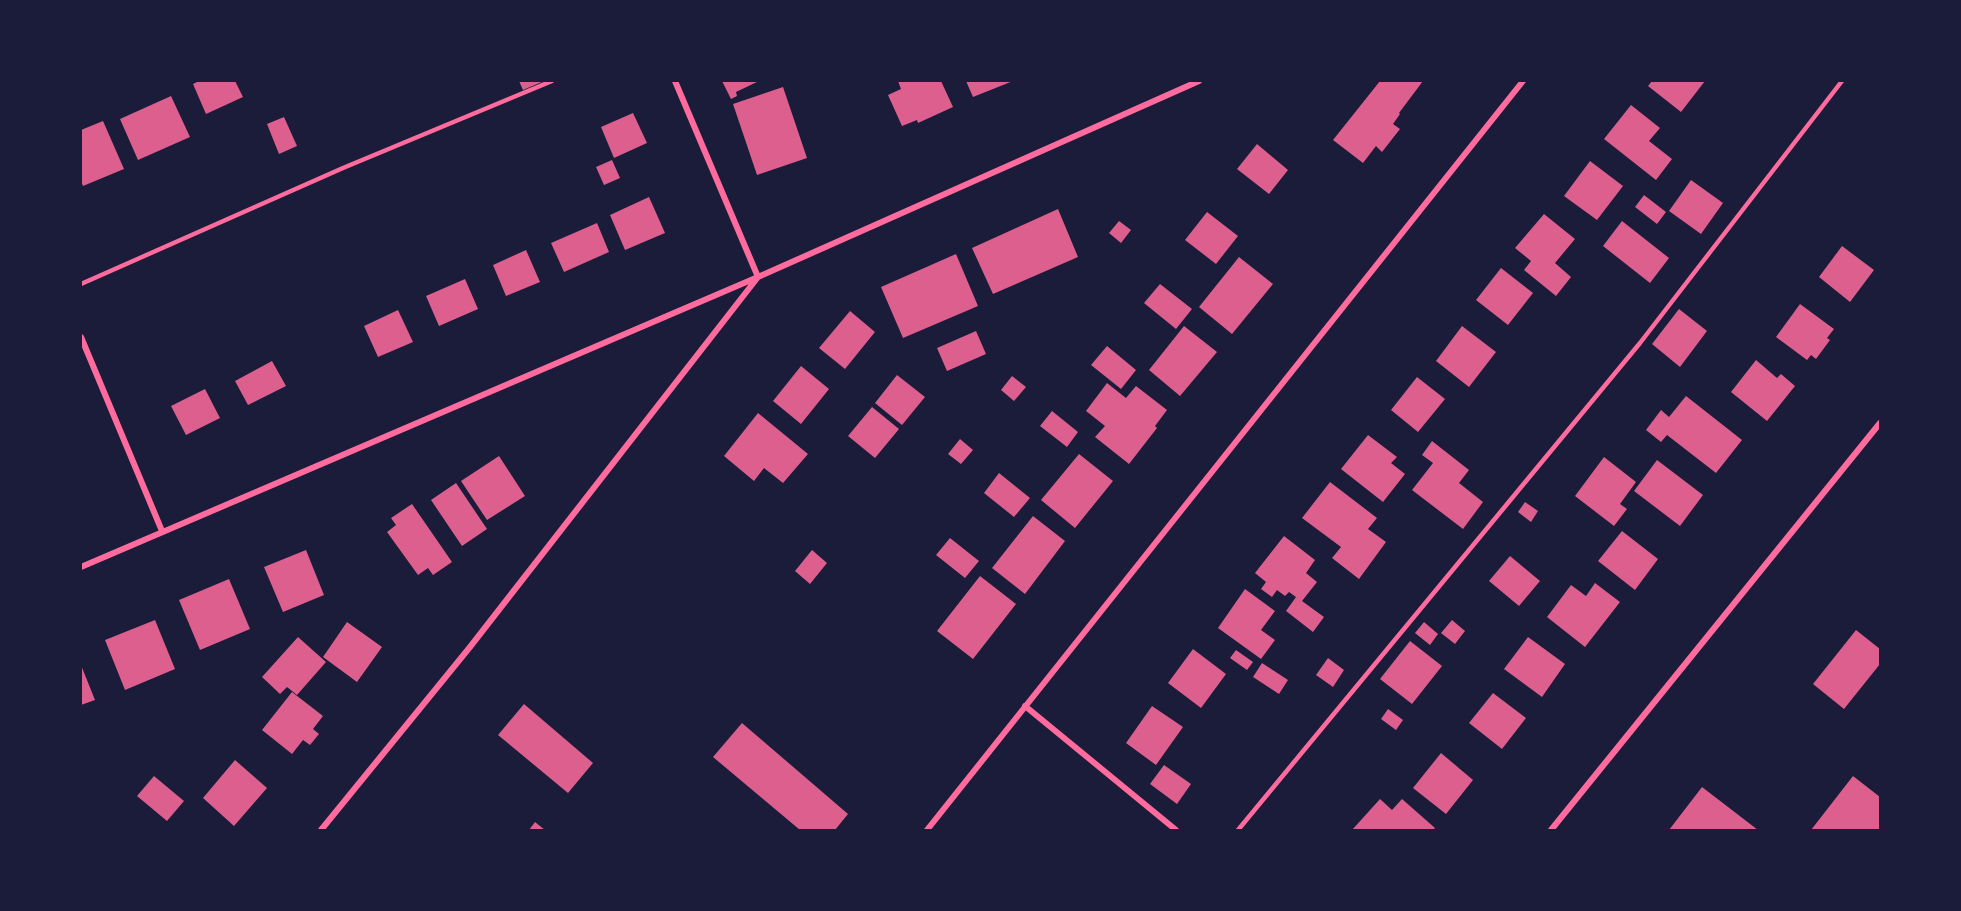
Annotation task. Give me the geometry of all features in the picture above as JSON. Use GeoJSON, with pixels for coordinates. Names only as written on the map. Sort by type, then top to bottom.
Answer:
{"type":"FeatureCollection","features":[{"type":"Feature","properties":{"kind":"street"},"geometry":{"type":"LineString","coordinates":[[675,81],[758,277]]}},
{"type":"Feature","properties":{"kind":"street"},"geometry":{"type":"LineString","coordinates":[[81,567],[758,277],[1199,81]]}},
{"type":"Feature","properties":{"kind":"street"},"geometry":{"type":"LineString","coordinates":[[927,830],[1523,81]]}},
{"type":"Feature","properties":{"kind":"street"},"geometry":{"type":"LineString","coordinates":[[321,830],[470,647],[758,277]]}},
{"type":"Feature","properties":{"kind":"street"},"geometry":{"type":"LineString","coordinates":[[81,337],[162,531]]}},
{"type":"Feature","properties":{"kind":"street"},"geometry":{"type":"LineString","coordinates":[[1551,830],[1880,423]]}},
{"type":"Feature","properties":{"kind":"street"},"geometry":{"type":"LineString","coordinates":[[1025,705],[1176,830]]}},
{"type":"Feature","properties":{"kind":"lane"},"geometry":{"type":"LineString","coordinates":[[81,284],[344,168],[552,81]]}},
{"type":"Feature","properties":{"kind":"lane"},"geometry":{"type":"LineString","coordinates":[[1238,830],[1640,343],[1842,81]]}},
{"type":"Feature","properties":{"kind":"building"},"geometry":{"type":"Polygon","coordinates":[[[199,81],[235,81],[243,97],[206,114],[193,84],[199,81]]]}},
{"type":"Feature","properties":{"kind":"building"},"geometry":{"type":"Polygon","coordinates":[[[519,81],[544,81],[523,90],[519,81]]]}},
{"type":"Feature","properties":{"kind":"building"},"geometry":{"type":"Polygon","coordinates":[[[722,81],[759,81],[736,92],[737,96],[731,99],[722,81]]]}},
{"type":"Feature","properties":{"kind":"building"},"geometry":{"type":"Polygon","coordinates":[[[898,81],[941,81],[953,107],[918,123],[917,120],[902,126],[888,95],[901,89],[898,81]]]}},
{"type":"Feature","properties":{"kind":"building"},"geometry":{"type":"Polygon","coordinates":[[[966,81],[1013,81],[973,97],[966,81]]]}},
{"type":"Feature","properties":{"kind":"building"},"geometry":{"type":"Polygon","coordinates":[[[1380,81],[1423,81],[1393,124],[1400,129],[1382,152],[1376,146],[1363,163],[1333,140],[1380,81]]]}},
{"type":"Feature","properties":{"kind":"building"},"geometry":{"type":"Polygon","coordinates":[[[1652,81],[1705,81],[1681,112],[1648,86],[1652,81]]]}},
{"type":"Feature","properties":{"kind":"building"},"geometry":{"type":"Polygon","coordinates":[[[783,87],[807,158],[757,175],[733,104],[783,87]]]}},
{"type":"Feature","properties":{"kind":"building"},"geometry":{"type":"Polygon","coordinates":[[[171,96],[190,137],[138,160],[120,119],[171,96]]]}},
{"type":"Feature","properties":{"kind":"building"},"geometry":{"type":"Polygon","coordinates":[[[1631,105],[1660,128],[1649,141],[1672,159],[1656,180],[1604,139],[1631,105]]]}},
{"type":"Feature","properties":{"kind":"building"},"geometry":{"type":"Polygon","coordinates":[[[633,113],[647,143],[614,158],[601,127],[633,113]]]}},
{"type":"Feature","properties":{"kind":"building"},"geometry":{"type":"Polygon","coordinates":[[[284,117],[297,146],[279,154],[267,124],[284,117]]]}},
{"type":"Feature","properties":{"kind":"building"},"geometry":{"type":"Polygon","coordinates":[[[103,121],[124,169],[83,186],[81,181],[81,130],[103,121]]]}},
{"type":"Feature","properties":{"kind":"building"},"geometry":{"type":"Polygon","coordinates":[[[1257,144],[1288,170],[1269,194],[1237,169],[1257,144]]]}},
{"type":"Feature","properties":{"kind":"building"},"geometry":{"type":"Polygon","coordinates":[[[612,160],[620,178],[604,185],[596,167],[612,160]]]}},
{"type":"Feature","properties":{"kind":"building"},"geometry":{"type":"Polygon","coordinates":[[[1590,161],[1623,186],[1597,220],[1564,196],[1590,161]]]}},
{"type":"Feature","properties":{"kind":"building"},"geometry":{"type":"Polygon","coordinates":[[[1691,180],[1723,203],[1701,234],[1669,211],[1691,180]]]}},
{"type":"Feature","properties":{"kind":"building"},"geometry":{"type":"Polygon","coordinates":[[[1644,195],[1666,212],[1657,224],[1635,207],[1644,195]]]}},
{"type":"Feature","properties":{"kind":"building"},"geometry":{"type":"Polygon","coordinates":[[[649,197],[665,233],[625,250],[610,215],[649,197]]]}},
{"type":"Feature","properties":{"kind":"building"},"geometry":{"type":"Polygon","coordinates":[[[1058,209],[1078,257],[993,294],[972,248],[1058,209]]]}},
{"type":"Feature","properties":{"kind":"building"},"geometry":{"type":"Polygon","coordinates":[[[1207,212],[1238,236],[1216,264],[1185,240],[1207,212]]]}},
{"type":"Feature","properties":{"kind":"building"},"geometry":{"type":"Polygon","coordinates":[[[1544,214],[1575,239],[1555,263],[1571,277],[1556,296],[1524,270],[1531,261],[1515,248],[1544,214]]]}},
{"type":"Feature","properties":{"kind":"building"},"geometry":{"type":"Polygon","coordinates":[[[1119,221],[1131,230],[1121,243],[1109,233],[1119,221]]]}},
{"type":"Feature","properties":{"kind":"building"},"geometry":{"type":"Polygon","coordinates":[[[1622,221],[1669,258],[1650,283],[1603,246],[1622,221]]]}},
{"type":"Feature","properties":{"kind":"building"},"geometry":{"type":"Polygon","coordinates":[[[597,223],[609,252],[564,272],[551,243],[597,223]]]}},
{"type":"Feature","properties":{"kind":"building"},"geometry":{"type":"Polygon","coordinates":[[[1842,246],[1874,270],[1850,302],[1819,277],[1842,246]]]}},
{"type":"Feature","properties":{"kind":"building"},"geometry":{"type":"Polygon","coordinates":[[[526,250],[540,282],[506,296],[493,265],[526,250]]]}},
{"type":"Feature","properties":{"kind":"building"},"geometry":{"type":"Polygon","coordinates":[[[956,254],[978,306],[903,338],[881,287],[956,254]]]}},
{"type":"Feature","properties":{"kind":"building"},"geometry":{"type":"Polygon","coordinates":[[[1239,257],[1273,284],[1232,334],[1199,307],[1239,257]]]}},
{"type":"Feature","properties":{"kind":"building"},"geometry":{"type":"Polygon","coordinates":[[[1501,268],[1533,293],[1508,325],[1476,300],[1501,268]]]}},
{"type":"Feature","properties":{"kind":"building"},"geometry":{"type":"Polygon","coordinates":[[[465,279],[478,309],[439,326],[426,296],[465,279]]]}},
{"type":"Feature","properties":{"kind":"building"},"geometry":{"type":"Polygon","coordinates":[[[1160,284],[1192,309],[1176,329],[1144,303],[1160,284]]]}},
{"type":"Feature","properties":{"kind":"building"},"geometry":{"type":"Polygon","coordinates":[[[1800,304],[1834,329],[1827,338],[1830,340],[1816,359],[1811,355],[1807,360],[1776,337],[1800,304]]]}},
{"type":"Feature","properties":{"kind":"building"},"geometry":{"type":"Polygon","coordinates":[[[1679,309],[1707,331],[1680,367],[1652,344],[1679,309]]]}},
{"type":"Feature","properties":{"kind":"building"},"geometry":{"type":"Polygon","coordinates":[[[398,310],[413,342],[378,357],[364,326],[398,310]]]}},
{"type":"Feature","properties":{"kind":"building"},"geometry":{"type":"Polygon","coordinates":[[[850,311],[875,332],[845,369],[819,348],[850,311]]]}},
{"type":"Feature","properties":{"kind":"building"},"geometry":{"type":"Polygon","coordinates":[[[1184,326],[1217,352],[1180,396],[1149,370],[1184,326]]]}},
{"type":"Feature","properties":{"kind":"building"},"geometry":{"type":"Polygon","coordinates":[[[1462,326],[1496,352],[1469,387],[1436,361],[1462,326]]]}},
{"type":"Feature","properties":{"kind":"building"},"geometry":{"type":"Polygon","coordinates":[[[976,331],[986,354],[947,371],[937,348],[976,331]]]}},
{"type":"Feature","properties":{"kind":"building"},"geometry":{"type":"Polygon","coordinates":[[[1107,346],[1136,370],[1121,389],[1091,365],[1107,346]]]}},
{"type":"Feature","properties":{"kind":"building"},"geometry":{"type":"Polygon","coordinates":[[[1756,360],[1777,378],[1781,374],[1795,386],[1767,421],[1731,392],[1756,360]]]}},
{"type":"Feature","properties":{"kind":"building"},"geometry":{"type":"Polygon","coordinates":[[[272,361],[286,386],[248,405],[235,381],[272,361]]]}},
{"type":"Feature","properties":{"kind":"building"},"geometry":{"type":"Polygon","coordinates":[[[801,366],[829,389],[801,424],[773,401],[801,366]]]}},
{"type":"Feature","properties":{"kind":"building"},"geometry":{"type":"Polygon","coordinates":[[[897,375],[925,397],[902,425],[875,403],[897,375]]]}},
{"type":"Feature","properties":{"kind":"building"},"geometry":{"type":"Polygon","coordinates":[[[1012,376],[1026,387],[1014,401],[1001,390],[1012,376]]]}},
{"type":"Feature","properties":{"kind":"building"},"geometry":{"type":"Polygon","coordinates":[[[1417,377],[1445,399],[1418,432],[1391,410],[1417,377]]]}},
{"type":"Feature","properties":{"kind":"building"},"geometry":{"type":"Polygon","coordinates":[[[1107,383],[1126,398],[1136,386],[1167,410],[1155,426],[1157,428],[1129,464],[1095,437],[1105,426],[1086,411],[1107,383]]]}},
{"type":"Feature","properties":{"kind":"building"},"geometry":{"type":"Polygon","coordinates":[[[205,389],[220,418],[186,435],[171,406],[205,389]]]}},
{"type":"Feature","properties":{"kind":"building"},"geometry":{"type":"Polygon","coordinates":[[[1686,396],[1742,440],[1716,473],[1667,435],[1661,442],[1646,430],[1661,410],[1669,417],[1686,396]]]}},
{"type":"Feature","properties":{"kind":"building"},"geometry":{"type":"Polygon","coordinates":[[[872,407],[899,429],[875,458],[848,436],[872,407]]]}},
{"type":"Feature","properties":{"kind":"building"},"geometry":{"type":"Polygon","coordinates":[[[1052,411],[1078,432],[1067,447],[1040,426],[1052,411]]]}},
{"type":"Feature","properties":{"kind":"building"},"geometry":{"type":"Polygon","coordinates":[[[758,413],[808,454],[783,483],[764,468],[754,481],[724,456],[758,413]]]}},
{"type":"Feature","properties":{"kind":"building"},"geometry":{"type":"Polygon","coordinates":[[[1368,435],[1397,457],[1391,463],[1405,474],[1383,502],[1341,469],[1368,435]]]}},
{"type":"Feature","properties":{"kind":"building"},"geometry":{"type":"Polygon","coordinates":[[[960,439],[973,450],[961,464],[948,454],[960,439]]]}},
{"type":"Feature","properties":{"kind":"building"},"geometry":{"type":"Polygon","coordinates":[[[1432,441],[1469,470],[1459,483],[1483,502],[1463,529],[1412,490],[1433,463],[1422,455],[1432,441]]]}},
{"type":"Feature","properties":{"kind":"building"},"geometry":{"type":"Polygon","coordinates":[[[1079,454],[1113,481],[1075,528],[1041,500],[1079,454]]]}},
{"type":"Feature","properties":{"kind":"building"},"geometry":{"type":"Polygon","coordinates":[[[499,456],[525,496],[487,520],[461,481],[499,456]]]}},
{"type":"Feature","properties":{"kind":"building"},"geometry":{"type":"Polygon","coordinates":[[[1604,457],[1636,482],[1620,504],[1627,509],[1614,526],[1575,496],[1604,457]]]}},
{"type":"Feature","properties":{"kind":"building"},"geometry":{"type":"Polygon","coordinates":[[[1657,460],[1703,495],[1680,526],[1634,491],[1657,460]]]}},
{"type":"Feature","properties":{"kind":"building"},"geometry":{"type":"Polygon","coordinates":[[[999,473],[1030,498],[1014,517],[984,493],[999,473]]]}},
{"type":"Feature","properties":{"kind":"building"},"geometry":{"type":"Polygon","coordinates":[[[1330,482],[1377,518],[1368,529],[1386,542],[1359,579],[1332,558],[1341,547],[1302,518],[1330,482]]]}},
{"type":"Feature","properties":{"kind":"building"},"geometry":{"type":"Polygon","coordinates":[[[456,483],[487,529],[462,546],[431,500],[456,483]]]}},
{"type":"Feature","properties":{"kind":"building"},"geometry":{"type":"Polygon","coordinates":[[[1525,502],[1538,511],[1531,522],[1518,512],[1525,502]]]}},
{"type":"Feature","properties":{"kind":"building"},"geometry":{"type":"Polygon","coordinates":[[[412,504],[452,562],[433,575],[428,568],[418,575],[387,532],[396,525],[391,518],[412,504]]]}},
{"type":"Feature","properties":{"kind":"building"},"geometry":{"type":"Polygon","coordinates":[[[1033,516],[1065,541],[1025,594],[992,568],[1033,516]]]}},
{"type":"Feature","properties":{"kind":"building"},"geometry":{"type":"Polygon","coordinates":[[[1622,531],[1658,559],[1635,590],[1598,561],[1622,531]]]}},
{"type":"Feature","properties":{"kind":"building"},"geometry":{"type":"Polygon","coordinates":[[[1284,536],[1315,560],[1306,573],[1317,582],[1302,601],[1324,617],[1313,632],[1286,611],[1296,597],[1289,592],[1285,596],[1277,590],[1272,597],[1261,589],[1266,582],[1255,573],[1284,536]]]}},
{"type":"Feature","properties":{"kind":"building"},"geometry":{"type":"Polygon","coordinates":[[[950,538],[979,561],[965,578],[936,555],[950,538]]]}},
{"type":"Feature","properties":{"kind":"building"},"geometry":{"type":"Polygon","coordinates":[[[306,550],[324,595],[283,612],[264,567],[306,550]]]}},
{"type":"Feature","properties":{"kind":"building"},"geometry":{"type":"Polygon","coordinates":[[[812,550],[827,563],[810,584],[795,571],[812,550]]]}},
{"type":"Feature","properties":{"kind":"building"},"geometry":{"type":"Polygon","coordinates":[[[1510,556],[1540,581],[1519,606],[1489,581],[1510,556]]]}},
{"type":"Feature","properties":{"kind":"building"},"geometry":{"type":"Polygon","coordinates":[[[980,576],[1016,604],[973,659],[937,631],[980,576]]]}},
{"type":"Feature","properties":{"kind":"building"},"geometry":{"type":"Polygon","coordinates":[[[229,579],[250,629],[200,650],[179,600],[229,579]]]}},
{"type":"Feature","properties":{"kind":"building"},"geometry":{"type":"Polygon","coordinates":[[[1595,583],[1620,602],[1585,647],[1547,617],[1571,585],[1586,596],[1595,583]]]}},
{"type":"Feature","properties":{"kind":"building"},"geometry":{"type":"Polygon","coordinates":[[[1245,589],[1275,611],[1261,630],[1275,640],[1261,659],[1218,628],[1245,589]]]}},
{"type":"Feature","properties":{"kind":"building"},"geometry":{"type":"Polygon","coordinates":[[[155,620],[175,669],[125,690],[105,640],[155,620]]]}},
{"type":"Feature","properties":{"kind":"building"},"geometry":{"type":"Polygon","coordinates":[[[1452,620],[1465,631],[1455,644],[1441,633],[1452,620]]]}},
{"type":"Feature","properties":{"kind":"building"},"geometry":{"type":"Polygon","coordinates":[[[347,622],[382,647],[357,682],[323,657],[347,622]]]}},
{"type":"Feature","properties":{"kind":"building"},"geometry":{"type":"Polygon","coordinates":[[[1424,622],[1438,634],[1430,645],[1415,633],[1424,622]]]}},
{"type":"Feature","properties":{"kind":"building"},"geometry":{"type":"Polygon","coordinates":[[[1856,630],[1880,649],[1880,664],[1844,709],[1813,684],[1856,630]]]}},
{"type":"Feature","properties":{"kind":"building"},"geometry":{"type":"Polygon","coordinates":[[[298,637],[326,662],[297,695],[287,687],[280,694],[262,677],[298,637]]]}},
{"type":"Feature","properties":{"kind":"building"},"geometry":{"type":"Polygon","coordinates":[[[1528,637],[1565,664],[1542,697],[1504,669],[1528,637]]]}},
{"type":"Feature","properties":{"kind":"building"},"geometry":{"type":"Polygon","coordinates":[[[1410,641],[1442,666],[1412,704],[1380,679],[1410,641]]]}},
{"type":"Feature","properties":{"kind":"building"},"geometry":{"type":"Polygon","coordinates":[[[1193,649],[1226,674],[1201,708],[1168,683],[1193,649]]]}},
{"type":"Feature","properties":{"kind":"building"},"geometry":{"type":"Polygon","coordinates":[[[1236,650],[1253,662],[1247,670],[1230,658],[1236,650]]]}},
{"type":"Feature","properties":{"kind":"building"},"geometry":{"type":"Polygon","coordinates":[[[1328,658],[1344,670],[1333,687],[1316,675],[1328,658]]]}},
{"type":"Feature","properties":{"kind":"building"},"geometry":{"type":"Polygon","coordinates":[[[1262,663],[1288,680],[1279,694],[1253,677],[1262,663]]]}},
{"type":"Feature","properties":{"kind":"building"},"geometry":{"type":"Polygon","coordinates":[[[81,665],[95,700],[81,705],[81,665]]]}},
{"type":"Feature","properties":{"kind":"building"},"geometry":{"type":"Polygon","coordinates":[[[292,692],[323,716],[313,729],[319,734],[310,745],[303,740],[292,754],[262,730],[292,692]]]}},
{"type":"Feature","properties":{"kind":"building"},"geometry":{"type":"Polygon","coordinates":[[[1493,693],[1526,718],[1502,749],[1469,723],[1493,693]]]}},
{"type":"Feature","properties":{"kind":"building"},"geometry":{"type":"Polygon","coordinates":[[[524,704],[593,763],[568,793],[498,735],[524,704]]]}},
{"type":"Feature","properties":{"kind":"building"},"geometry":{"type":"Polygon","coordinates":[[[1152,706],[1183,727],[1156,765],[1126,743],[1152,706]]]}},
{"type":"Feature","properties":{"kind":"building"},"geometry":{"type":"Polygon","coordinates":[[[1388,709],[1403,720],[1396,730],[1381,719],[1388,709]]]}},
{"type":"Feature","properties":{"kind":"building"},"geometry":{"type":"Polygon","coordinates":[[[742,723],[848,814],[835,830],[800,830],[713,757],[742,723]]]}},
{"type":"Feature","properties":{"kind":"building"},"geometry":{"type":"Polygon","coordinates":[[[1441,753],[1473,780],[1446,814],[1413,788],[1441,753]]]}},
{"type":"Feature","properties":{"kind":"building"},"geometry":{"type":"Polygon","coordinates":[[[235,760],[267,788],[234,826],[203,798],[235,760]]]}},
{"type":"Feature","properties":{"kind":"building"},"geometry":{"type":"Polygon","coordinates":[[[1164,765],[1191,784],[1177,804],[1150,784],[1164,765]]]}},
{"type":"Feature","properties":{"kind":"building"},"geometry":{"type":"Polygon","coordinates":[[[154,776],[184,801],[167,821],[137,796],[154,776]]]}},
{"type":"Feature","properties":{"kind":"building"},"geometry":{"type":"Polygon","coordinates":[[[1853,776],[1880,797],[1880,830],[1811,830],[1853,776]]]}},
{"type":"Feature","properties":{"kind":"building"},"geometry":{"type":"Polygon","coordinates":[[[1702,787],[1758,830],[1669,830],[1702,787]]]}},
{"type":"Feature","properties":{"kind":"building"},"geometry":{"type":"Polygon","coordinates":[[[1380,799],[1392,810],[1402,799],[1435,828],[1433,830],[1352,830],[1380,799]]]}},
{"type":"Feature","properties":{"kind":"building"},"geometry":{"type":"Polygon","coordinates":[[[535,822],[545,830],[529,830],[535,822]]]}}]}
